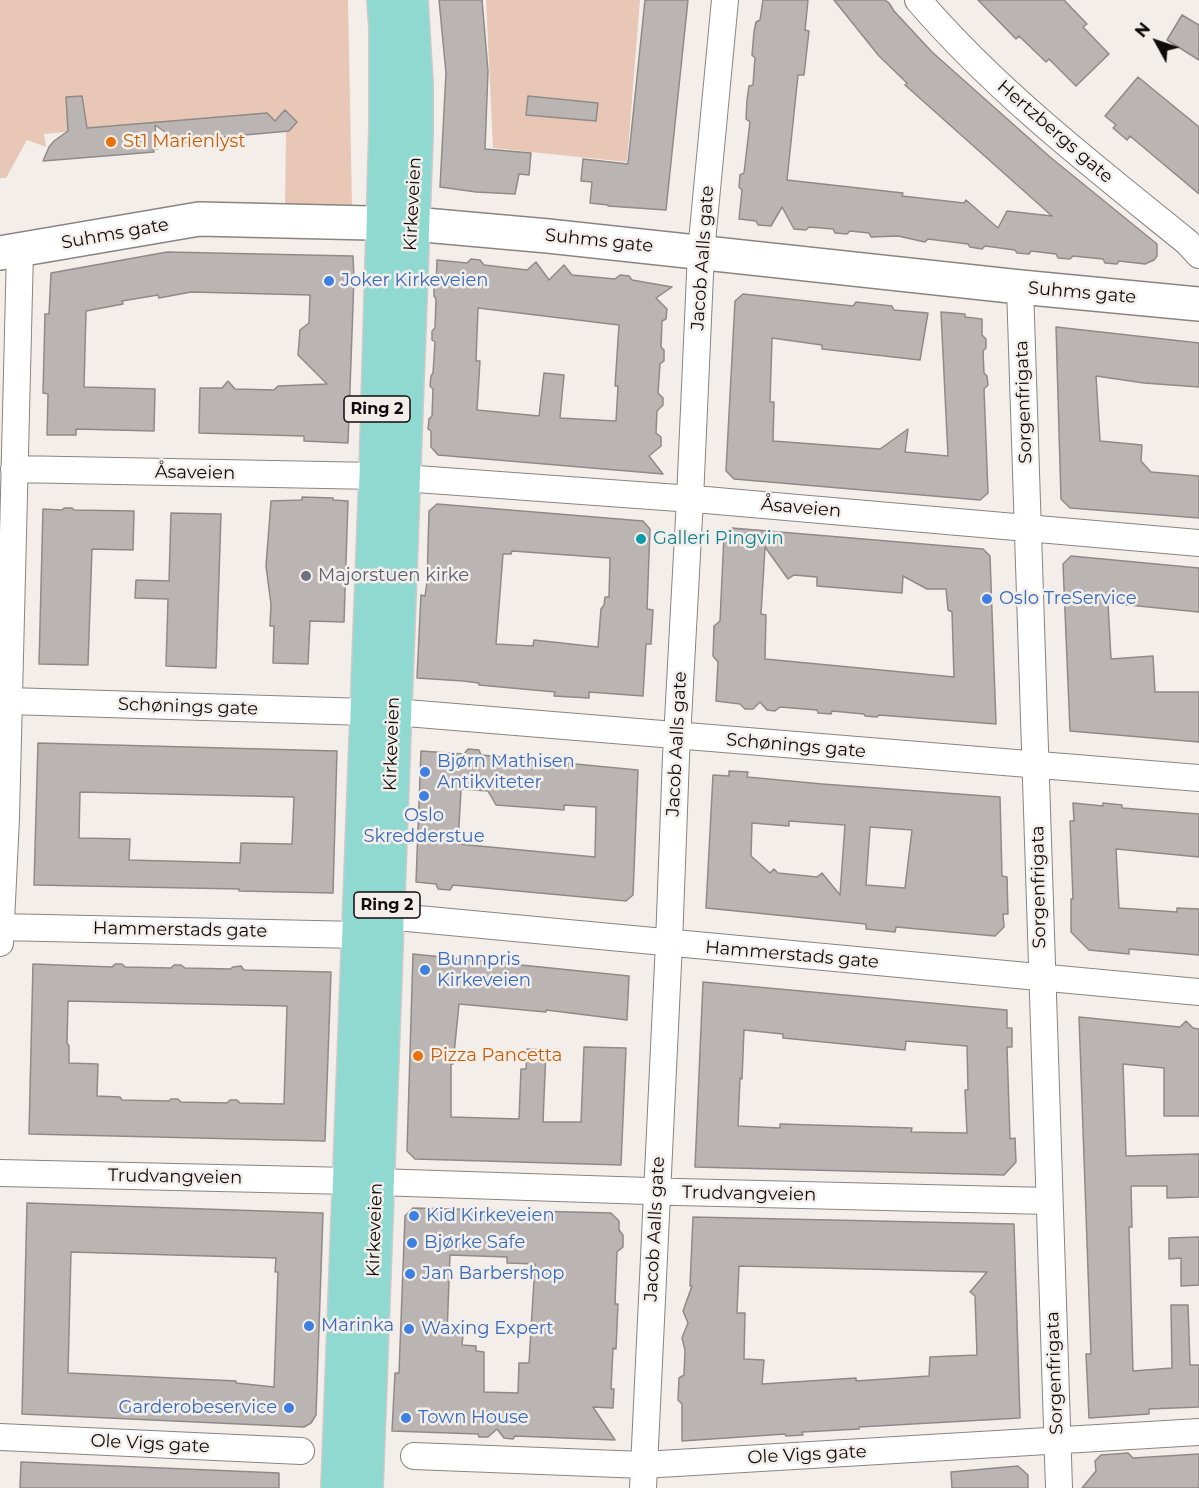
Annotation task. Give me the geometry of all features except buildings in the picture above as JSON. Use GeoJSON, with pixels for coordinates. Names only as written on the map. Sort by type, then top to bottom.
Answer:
{"type":"FeatureCollection","features":[{"type":"Feature","properties":{"kind":"main road","name":"Kirkeveien"},"geometry":{"type":"LineString","coordinates":[[384,0],[386,127],[398,224]]}},
{"type":"Feature","properties":{"kind":"main road","name":"Kirkeveien"},"geometry":{"type":"LineString","coordinates":[[366,1488],[364,1181],[359,935],[380,712],[398,224],[416,94],[411,0]]}},
{"type":"Feature","properties":{"kind":"main road","name":"Kirkeveien"},"geometry":{"type":"LineString","coordinates":[[338,1488],[386,916],[380,712]]}},
{"type":"Feature","properties":{"kind":"street","name":"Jacob Aalls gate"},"geometry":{"type":"LineString","coordinates":[[643,1476],[669,943],[676,736],[701,252],[725,0]]}},
{"type":"Feature","properties":{"kind":"street","name":"Hertzbergs gate"},"geometry":{"type":"LineString","coordinates":[[918,0],[998,84],[1089,163],[1187,242],[1199,255]]}},
{"type":"Feature","properties":{"kind":"street","name":"Suhms gate"},"geometry":{"type":"LineString","coordinates":[[10,252],[199,219],[398,224],[701,252],[1199,304]]}},
{"type":"Feature","properties":{"kind":"street"},"geometry":{"type":"LineString","coordinates":[[0,932],[9,701],[14,469],[10,252]]}},
{"type":"Feature","properties":{"kind":"street","name":"Sorgenfrigata"},"geometry":{"type":"LineString","coordinates":[[1020,287],[1059,1488]]}},
{"type":"Feature","properties":{"kind":"street","name":"Åsaveien"},"geometry":{"type":"LineString","coordinates":[[14,469],[389,476],[690,499],[1199,543]]}},
{"type":"Feature","properties":{"kind":"street","name":"Schønings gate"},"geometry":{"type":"LineString","coordinates":[[9,701],[380,712],[1199,778]]}},
{"type":"Feature","properties":{"kind":"street","name":"Hammerstads gate"},"geometry":{"type":"LineString","coordinates":[[386,916],[1199,992]]}},
{"type":"Feature","properties":{"kind":"street","name":"Hammerstads gate"},"geometry":{"type":"LineString","coordinates":[[0,932],[359,935]]}},
{"type":"Feature","properties":{"kind":"street","name":"Trudvangveien"},"geometry":{"type":"LineString","coordinates":[[0,1173],[1049,1201]]}},
{"type":"Feature","properties":{"kind":"street","name":"Ole Vigs gate"},"geometry":{"type":"LineString","coordinates":[[414,1456],[643,1476],[1058,1441],[1199,1432]]}},
{"type":"Feature","properties":{"kind":"street","name":"Ole Vigs gate"},"geometry":{"type":"LineString","coordinates":[[0,1437],[301,1451]]}},
{"type":"Feature","properties":{"kind":"shaded area"},"geometry":{"type":"Polygon","coordinates":[[[0,0],[348,0],[352,206],[342,208],[285,206],[286,130],[267,113],[44,134],[46,147],[27,140],[6,178],[0,178],[0,0]]]}},
{"type":"Feature","properties":{"kind":"shaded area"},"geometry":{"type":"Polygon","coordinates":[[[486,0],[640,0],[627,162],[493,148],[486,0]]]}},
{"type":"Feature","properties":{"kind":"place","name":"St1 Marienlyst"},"geometry":{"type":"Point","coordinates":[111,142]}},
{"type":"Feature","properties":{"kind":"place","name":"Joker Kirkeveien"},"geometry":{"type":"Point","coordinates":[329,281]}},
{"type":"Feature","properties":{"kind":"place","name":"Galleri Pingvin"},"geometry":{"type":"Point","coordinates":[641,539]}},
{"type":"Feature","properties":{"kind":"place","name":"Majorstuen kirke"},"geometry":{"type":"Point","coordinates":[306,576]}},
{"type":"Feature","properties":{"kind":"place","name":"Oslo TreService"},"geometry":{"type":"Point","coordinates":[987,599]}},
{"type":"Feature","properties":{"kind":"place","name":"Bjørn Mathisen Antikviteter"},"geometry":{"type":"Point","coordinates":[425,772]}},
{"type":"Feature","properties":{"kind":"place","name":"Oslo Skredderstue"},"geometry":{"type":"Point","coordinates":[424,796]}},
{"type":"Feature","properties":{"kind":"place","name":"Bunnpris Kirkeveien"},"geometry":{"type":"Point","coordinates":[425,970]}},
{"type":"Feature","properties":{"kind":"place","name":"Pizza Pancetta"},"geometry":{"type":"Point","coordinates":[418,1056]}},
{"type":"Feature","properties":{"kind":"place","name":"Kid Kirkeveien"},"geometry":{"type":"Point","coordinates":[414,1216]}},
{"type":"Feature","properties":{"kind":"place","name":"Bjørke Safe"},"geometry":{"type":"Point","coordinates":[412,1243]}},
{"type":"Feature","properties":{"kind":"place","name":"Jan Barbershop"},"geometry":{"type":"Point","coordinates":[410,1274]}},
{"type":"Feature","properties":{"kind":"place","name":"Marinka"},"geometry":{"type":"Point","coordinates":[309,1326]}},
{"type":"Feature","properties":{"kind":"place","name":"Waxing Expert"},"geometry":{"type":"Point","coordinates":[409,1329]}},
{"type":"Feature","properties":{"kind":"place","name":"Garderobeservice"},"geometry":{"type":"Point","coordinates":[289,1408]}},
{"type":"Feature","properties":{"kind":"place","name":"Town House"},"geometry":{"type":"Point","coordinates":[406,1418]}}]}
